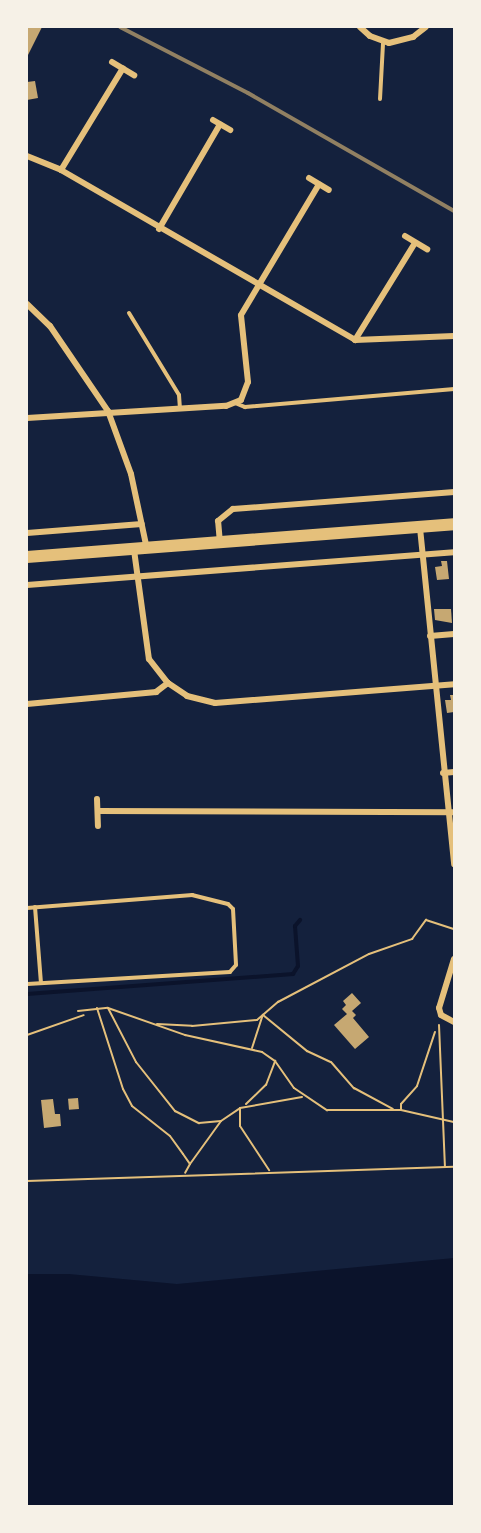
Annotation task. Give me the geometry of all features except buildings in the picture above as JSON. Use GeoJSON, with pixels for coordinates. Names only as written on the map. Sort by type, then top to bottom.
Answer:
{"type":"FeatureCollection","features":[{"type":"Feature","properties":{"kind":"main road"},"geometry":{"type":"LineString","coordinates":[[27,557],[220,544],[454,524]]}},
{"type":"Feature","properties":{"kind":"street"},"geometry":{"type":"LineString","coordinates":[[360,27],[383,43],[406,39],[426,27]]}},
{"type":"Feature","properties":{"kind":"street"},"geometry":{"type":"LineString","coordinates":[[112,62],[134,75]]}},
{"type":"Feature","properties":{"kind":"street"},"geometry":{"type":"LineString","coordinates":[[61,170],[123,68]]}},
{"type":"Feature","properties":{"kind":"street"},"geometry":{"type":"LineString","coordinates":[[213,120],[230,130]]}},
{"type":"Feature","properties":{"kind":"street"},"geometry":{"type":"LineString","coordinates":[[159,229],[220,124]]}},
{"type":"Feature","properties":{"kind":"street"},"geometry":{"type":"LineString","coordinates":[[27,156],[61,170],[257,286],[355,340],[454,336]]}},
{"type":"Feature","properties":{"kind":"street"},"geometry":{"type":"LineString","coordinates":[[309,178],[329,190]]}},
{"type":"Feature","properties":{"kind":"street"},"geometry":{"type":"LineString","coordinates":[[27,418],[180,408],[235,403],[241,400],[248,382],[241,315],[319,184]]}},
{"type":"Feature","properties":{"kind":"street"},"geometry":{"type":"LineString","coordinates":[[405,236],[427,249]]}},
{"type":"Feature","properties":{"kind":"street"},"geometry":{"type":"LineString","coordinates":[[355,340],[416,243]]}},
{"type":"Feature","properties":{"kind":"street"},"geometry":{"type":"LineString","coordinates":[[27,304],[50,326],[108,411],[131,474],[142,524],[138,577],[145,645],[149,659],[168,683],[188,696],[215,703],[454,684]]}},
{"type":"Feature","properties":{"kind":"street"},"geometry":{"type":"LineString","coordinates":[[220,544],[218,521],[233,509],[454,492]]}},
{"type":"Feature","properties":{"kind":"street"},"geometry":{"type":"LineString","coordinates":[[27,533],[142,524]]}},
{"type":"Feature","properties":{"kind":"street"},"geometry":{"type":"LineString","coordinates":[[420,528],[443,773],[452,811],[454,864]]}},
{"type":"Feature","properties":{"kind":"street"},"geometry":{"type":"LineString","coordinates":[[27,585],[454,552]]}},
{"type":"Feature","properties":{"kind":"street"},"geometry":{"type":"LineString","coordinates":[[430,636],[454,634]]}},
{"type":"Feature","properties":{"kind":"street"},"geometry":{"type":"LineString","coordinates":[[27,704],[156,692],[168,683]]}},
{"type":"Feature","properties":{"kind":"street"},"geometry":{"type":"LineString","coordinates":[[88,688],[89,698]]}},
{"type":"Feature","properties":{"kind":"street"},"geometry":{"type":"LineString","coordinates":[[443,773],[454,772]]}},
{"type":"Feature","properties":{"kind":"street"},"geometry":{"type":"LineString","coordinates":[[97,799],[98,826]]}},
{"type":"Feature","properties":{"kind":"street"},"geometry":{"type":"LineString","coordinates":[[98,811],[452,811]]}},
{"type":"Feature","properties":{"kind":"street"},"geometry":{"type":"LineString","coordinates":[[454,959],[439,1008],[444,1017],[454,1022]]}},
{"type":"Feature","properties":{"kind":"lane"},"geometry":{"type":"LineString","coordinates":[[380,99],[383,43]]}},
{"type":"Feature","properties":{"kind":"lane"},"geometry":{"type":"LineString","coordinates":[[129,313],[178,395],[180,408]]}},
{"type":"Feature","properties":{"kind":"lane"},"geometry":{"type":"LineString","coordinates":[[235,403],[245,406],[454,389]]}},
{"type":"Feature","properties":{"kind":"lane"},"geometry":{"type":"LineString","coordinates":[[27,908],[192,895],[228,904],[233,909],[236,964],[230,972],[27,984]]}},
{"type":"Feature","properties":{"kind":"lane"},"geometry":{"type":"LineString","coordinates":[[35,907],[41,983]]}},
{"type":"Feature","properties":{"kind":"path"},"geometry":{"type":"LineString","coordinates":[[152,1023],[213,1024],[256,1020],[278,1002],[369,954],[412,939],[426,920],[454,928]]}},
{"type":"Feature","properties":{"kind":"path"},"geometry":{"type":"LineString","coordinates":[[97,1008],[107,1046],[132,1106],[170,1136],[190,1164]]}},
{"type":"Feature","properties":{"kind":"path"},"geometry":{"type":"LineString","coordinates":[[108,1008],[136,1062],[175,1111],[199,1123],[221,1121]]}},
{"type":"Feature","properties":{"kind":"path"},"geometry":{"type":"LineString","coordinates":[[78,1011],[108,1008],[221,1044],[252,1048],[275,1061],[304,1096],[335,1112],[393,1109],[454,1122]]}},
{"type":"Feature","properties":{"kind":"path"},"geometry":{"type":"LineString","coordinates":[[27,1036],[84,1015]]}},
{"type":"Feature","properties":{"kind":"path"},"geometry":{"type":"LineString","coordinates":[[252,1048],[263,1015]]}},
{"type":"Feature","properties":{"kind":"path"},"geometry":{"type":"LineString","coordinates":[[263,1015],[307,1051],[331,1062],[354,1088],[393,1109]]}},
{"type":"Feature","properties":{"kind":"path"},"geometry":{"type":"LineString","coordinates":[[401,1110],[401,1104],[417,1086],[436,1029],[444,1017]]}},
{"type":"Feature","properties":{"kind":"path"},"geometry":{"type":"LineString","coordinates":[[436,1029],[444,1083],[442,1120],[445,1167]]}},
{"type":"Feature","properties":{"kind":"path"},"geometry":{"type":"LineString","coordinates":[[185,1173],[221,1121],[245,1105],[266,1085],[275,1061]]}},
{"type":"Feature","properties":{"kind":"path"},"geometry":{"type":"LineString","coordinates":[[245,1105],[304,1096]]}},
{"type":"Feature","properties":{"kind":"path"},"geometry":{"type":"LineString","coordinates":[[240,1108],[240,1126],[269,1172]]}},
{"type":"Feature","properties":{"kind":"path"},"geometry":{"type":"LineString","coordinates":[[27,1181],[185,1173],[454,1167]]}},
{"type":"Feature","properties":{"kind":"water"},"geometry":{"type":"Polygon","coordinates":[[[454,1258],[454,1506],[27,1506],[27,1274],[69,1274],[177,1284],[454,1258]]]}},
{"type":"Feature","properties":{"kind":"waterway"},"geometry":{"type":"LineString","coordinates":[[27,994],[293,974],[298,966],[295,926],[300,920]]}},
{"type":"Feature","properties":{"kind":"railway"},"geometry":{"type":"LineString","coordinates":[[120,27],[248,93],[454,211]]}}]}
